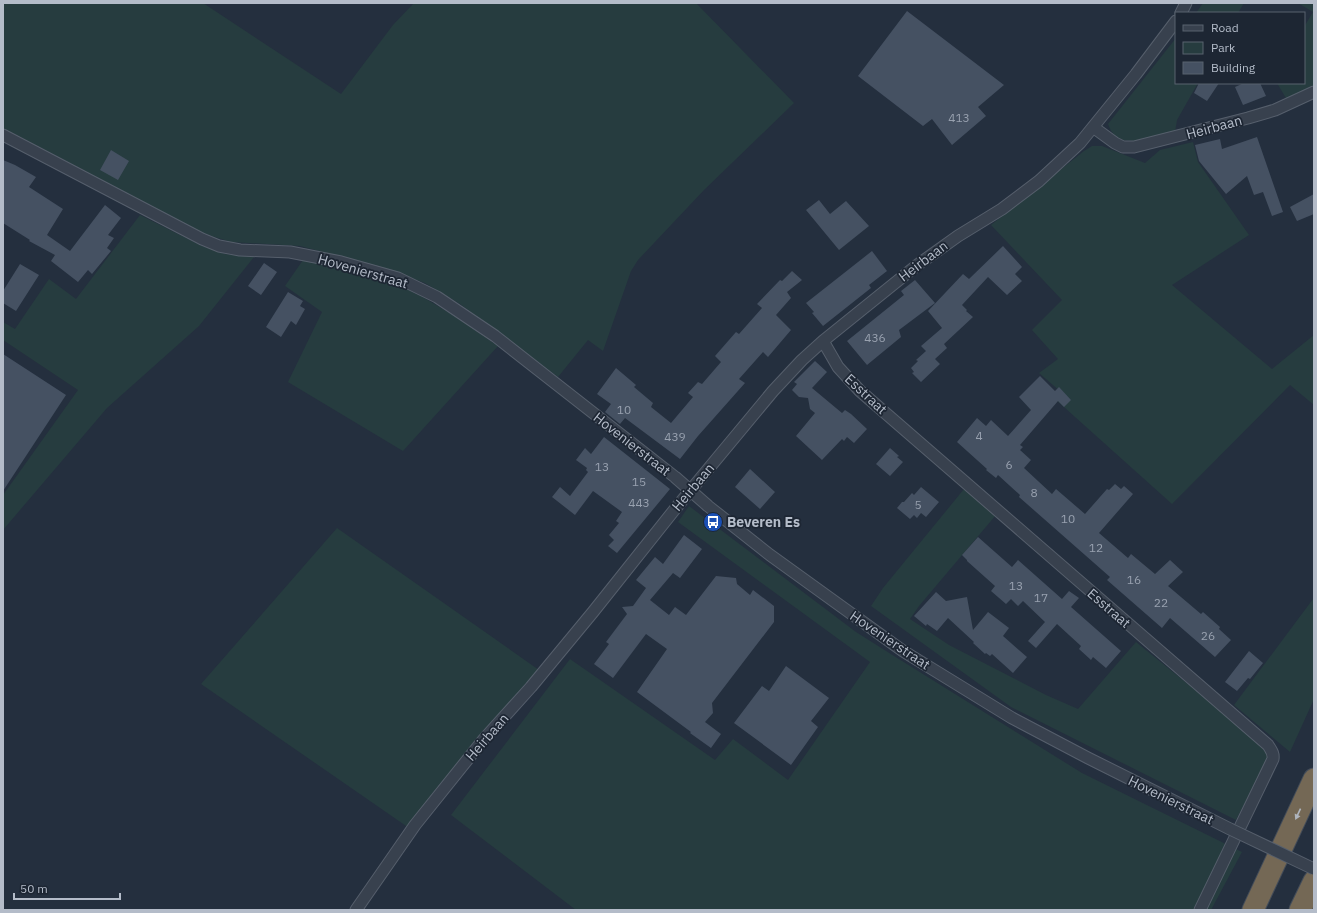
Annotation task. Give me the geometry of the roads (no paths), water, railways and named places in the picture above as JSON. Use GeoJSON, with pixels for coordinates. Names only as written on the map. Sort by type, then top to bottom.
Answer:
{"type":"FeatureCollection","features":[{"type":"Feature","properties":{"kind":"highway"},"geometry":{"type":"LineString","coordinates":[[1253,910],[1314,779]]}},
{"type":"Feature","properties":{"kind":"highway"},"geometry":{"type":"LineString","coordinates":[[1300,910],[1314,881]]}},
{"type":"Feature","properties":{"kind":"street"},"geometry":{"type":"LineString","coordinates":[[1182,12],[1186,3]]}},
{"type":"Feature","properties":{"kind":"street","name":"Heirbaan"},"geometry":{"type":"LineString","coordinates":[[356,910],[415,825],[484,739],[531,687],[773,392],[802,360],[823,341],[916,266],[958,236],[1002,209],[1039,181],[1080,143],[1136,74],[1175,22]]}},
{"type":"Feature","properties":{"kind":"street","name":"Heirbaan"},"geometry":{"type":"LineString","coordinates":[[1093,127],[1123,147],[1134,147],[1248,118],[1274,110],[1314,92]]}},
{"type":"Feature","properties":{"kind":"street","name":"Hovenierstraat"},"geometry":{"type":"LineString","coordinates":[[3,135],[202,239],[219,246],[240,250],[290,252],[341,262],[398,278],[437,297],[495,336],[770,554],[903,651],[1019,722],[1230,829],[1314,869]]}},
{"type":"Feature","properties":{"kind":"street","name":"Esstraat"},"geometry":{"type":"LineString","coordinates":[[823,341],[838,367],[860,391],[1272,750],[1274,759],[1200,910]]}},
{"type":"Feature","properties":{"kind":"place","name":"Beveren Es"},"geometry":{"type":"Point","coordinates":[713,522]}}]}
